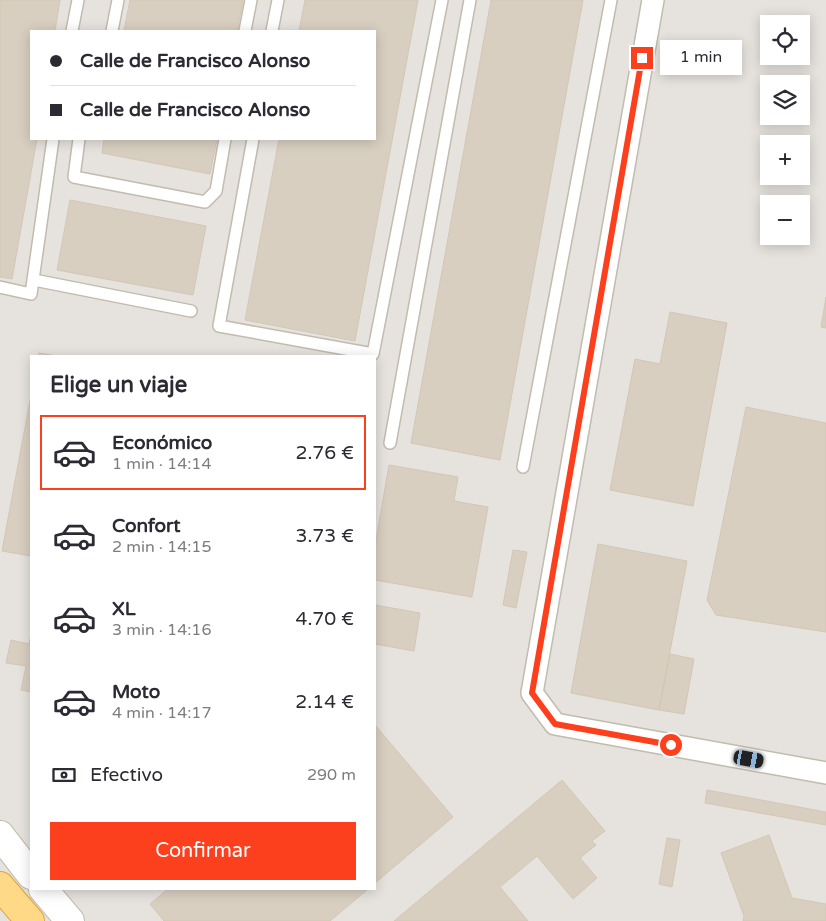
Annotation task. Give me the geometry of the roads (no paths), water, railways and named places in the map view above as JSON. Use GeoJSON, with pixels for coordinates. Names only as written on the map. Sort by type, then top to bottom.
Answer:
{"type":"FeatureCollection","features":[{"type":"Feature","properties":{"kind":"highway"},"geometry":{"type":"LineString","coordinates":[[0,886],[30,921]]}},
{"type":"Feature","properties":{"kind":"street"},"geometry":{"type":"LineString","coordinates":[[652,0],[532,693],[555,724],[826,773]]}},
{"type":"Feature","properties":{"kind":"street"},"geometry":{"type":"LineString","coordinates":[[0,835],[30,874]]}},
{"type":"Feature","properties":{"kind":"street"},"geometry":{"type":"LineString","coordinates":[[44,890],[70,921]]}},
{"type":"Feature","properties":{"kind":"lane"},"geometry":{"type":"LineString","coordinates":[[72,30],[78,0]]}},
{"type":"Feature","properties":{"kind":"lane"},"geometry":{"type":"LineString","coordinates":[[112,30],[118,0]]}},
{"type":"Feature","properties":{"kind":"lane"},"geometry":{"type":"LineString","coordinates":[[245,30],[251,0]]}},
{"type":"Feature","properties":{"kind":"lane"},"geometry":{"type":"LineString","coordinates":[[272,30],[278,0]]}},
{"type":"Feature","properties":{"kind":"lane"},"geometry":{"type":"LineString","coordinates":[[253,140],[219,326],[373,354],[442,0]]}},
{"type":"Feature","properties":{"kind":"lane"},"geometry":{"type":"LineString","coordinates":[[390,444],[470,0]]}},
{"type":"Feature","properties":{"kind":"lane"},"geometry":{"type":"LineString","coordinates":[[523,467],[611,0]]}},
{"type":"Feature","properties":{"kind":"lane"},"geometry":{"type":"LineString","coordinates":[[0,288],[31,294],[53,140]]}},
{"type":"Feature","properties":{"kind":"lane"},"geometry":{"type":"LineString","coordinates":[[79,140],[74,177],[205,202],[216,191],[225,140]]}},
{"type":"Feature","properties":{"kind":"lane"},"geometry":{"type":"LineString","coordinates":[[34,280],[191,311]]}}]}
